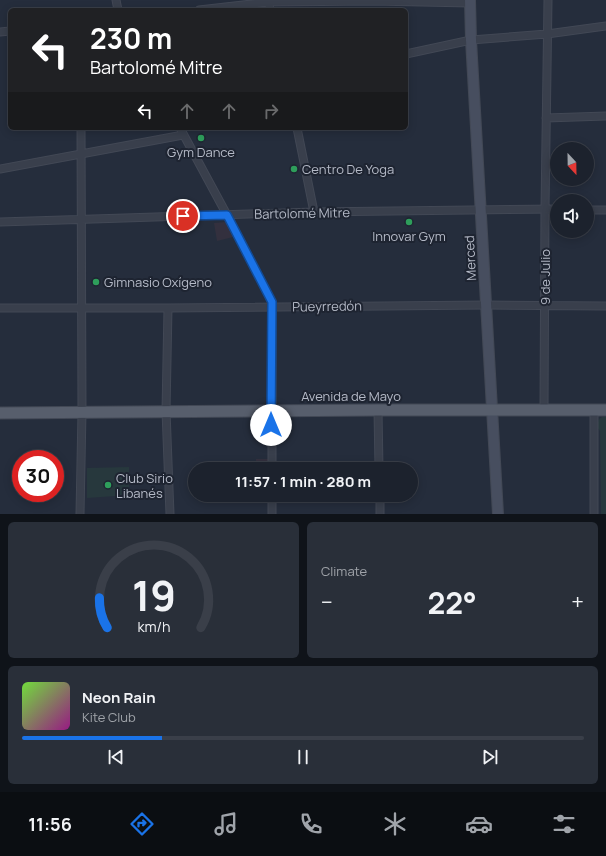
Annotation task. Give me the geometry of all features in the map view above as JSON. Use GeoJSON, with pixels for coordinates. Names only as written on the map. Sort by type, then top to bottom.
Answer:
{"type":"FeatureCollection","features":[{"type":"Feature","properties":{"kind":"main road","name":"Avenida de Mayo"},"geometry":{"type":"LineString","coordinates":[[0,413],[271,410],[606,410]]}},
{"type":"Feature","properties":{"kind":"street","name":"9 de Julio"},"geometry":{"type":"LineString","coordinates":[[544,410],[548,0]]}},
{"type":"Feature","properties":{"kind":"street"},"geometry":{"type":"LineString","coordinates":[[214,8],[268,1],[470,1]]}},
{"type":"Feature","properties":{"kind":"street","name":"Merced"},"geometry":{"type":"LineString","coordinates":[[470,1],[498,514]]}},
{"type":"Feature","properties":{"kind":"street"},"geometry":{"type":"LineString","coordinates":[[408,54],[471,40],[547,34],[606,26]]}},
{"type":"Feature","properties":{"kind":"street"},"geometry":{"type":"LineString","coordinates":[[546,118],[606,116]]}},
{"type":"Feature","properties":{"kind":"street"},"geometry":{"type":"LineString","coordinates":[[80,514],[82,412],[81,130]]}},
{"type":"Feature","properties":{"kind":"street"},"geometry":{"type":"LineString","coordinates":[[181,130],[272,302],[272,462]]}},
{"type":"Feature","properties":{"kind":"street"},"geometry":{"type":"LineString","coordinates":[[297,130],[314,212]]}},
{"type":"Feature","properties":{"kind":"street"},"geometry":{"type":"LineString","coordinates":[[0,169],[183,135]]}},
{"type":"Feature","properties":{"kind":"street","name":"Bartolomé Mitre"},"geometry":{"type":"LineString","coordinates":[[0,222],[314,212],[550,208]]}},
{"type":"Feature","properties":{"kind":"street"},"geometry":{"type":"LineString","coordinates":[[594,210],[606,210]]}},
{"type":"Feature","properties":{"kind":"street","name":"Pueyrredón"},"geometry":{"type":"LineString","coordinates":[[0,308],[486,305],[606,306]]}},
{"type":"Feature","properties":{"kind":"street"},"geometry":{"type":"LineString","coordinates":[[168,308],[166,411],[170,514]]}},
{"type":"Feature","properties":{"kind":"street"},"geometry":{"type":"LineString","coordinates":[[378,410],[379,462]]}},
{"type":"Feature","properties":{"kind":"street"},"geometry":{"type":"LineString","coordinates":[[594,410],[594,514]]}},
{"type":"Feature","properties":{"kind":"street"},"geometry":{"type":"LineString","coordinates":[[272,502],[272,514]]}},
{"type":"Feature","properties":{"kind":"street"},"geometry":{"type":"LineString","coordinates":[[380,502],[380,514]]}},
{"type":"Feature","properties":{"kind":"shaded area"},"geometry":{"type":"Polygon","coordinates":[[[225,222],[228,224],[233,237],[217,241],[214,223],[225,222]]]}},
{"type":"Feature","properties":{"kind":"shaded area"},"geometry":{"type":"Polygon","coordinates":[[[606,417],[606,514],[601,514],[600,431],[598,425],[600,418],[606,417]]]}},
{"type":"Feature","properties":{"kind":"shaded area"},"geometry":{"type":"Polygon","coordinates":[[[256,459],[268,459],[268,462],[256,462],[256,459]]]}},
{"type":"Feature","properties":{"kind":"shaded area","name":"Club Sirio Libanés"},"geometry":{"type":"Polygon","coordinates":[[[129,467],[129,495],[87,498],[87,468],[129,467]]]}},
{"type":"Feature","properties":{"kind":"place","name":"Gym Dance"},"geometry":{"type":"Point","coordinates":[201,138]}},
{"type":"Feature","properties":{"kind":"place","name":"Centro De Yoga"},"geometry":{"type":"Point","coordinates":[294,169]}},
{"type":"Feature","properties":{"kind":"place","name":"Innovar Gym"},"geometry":{"type":"Point","coordinates":[409,222]}},
{"type":"Feature","properties":{"kind":"place","name":"Gimnasio Oxígeno"},"geometry":{"type":"Point","coordinates":[96,282]}},
{"type":"Feature","properties":{"kind":"place","name":"Club Sirio Libanés"},"geometry":{"type":"Point","coordinates":[108,485]}},
{"type":"Feature","properties":{"kind":"route"},"geometry":{"type":"LineString","coordinates":[[183,216],[227,215],[272,302],[271,425]]}}]}
